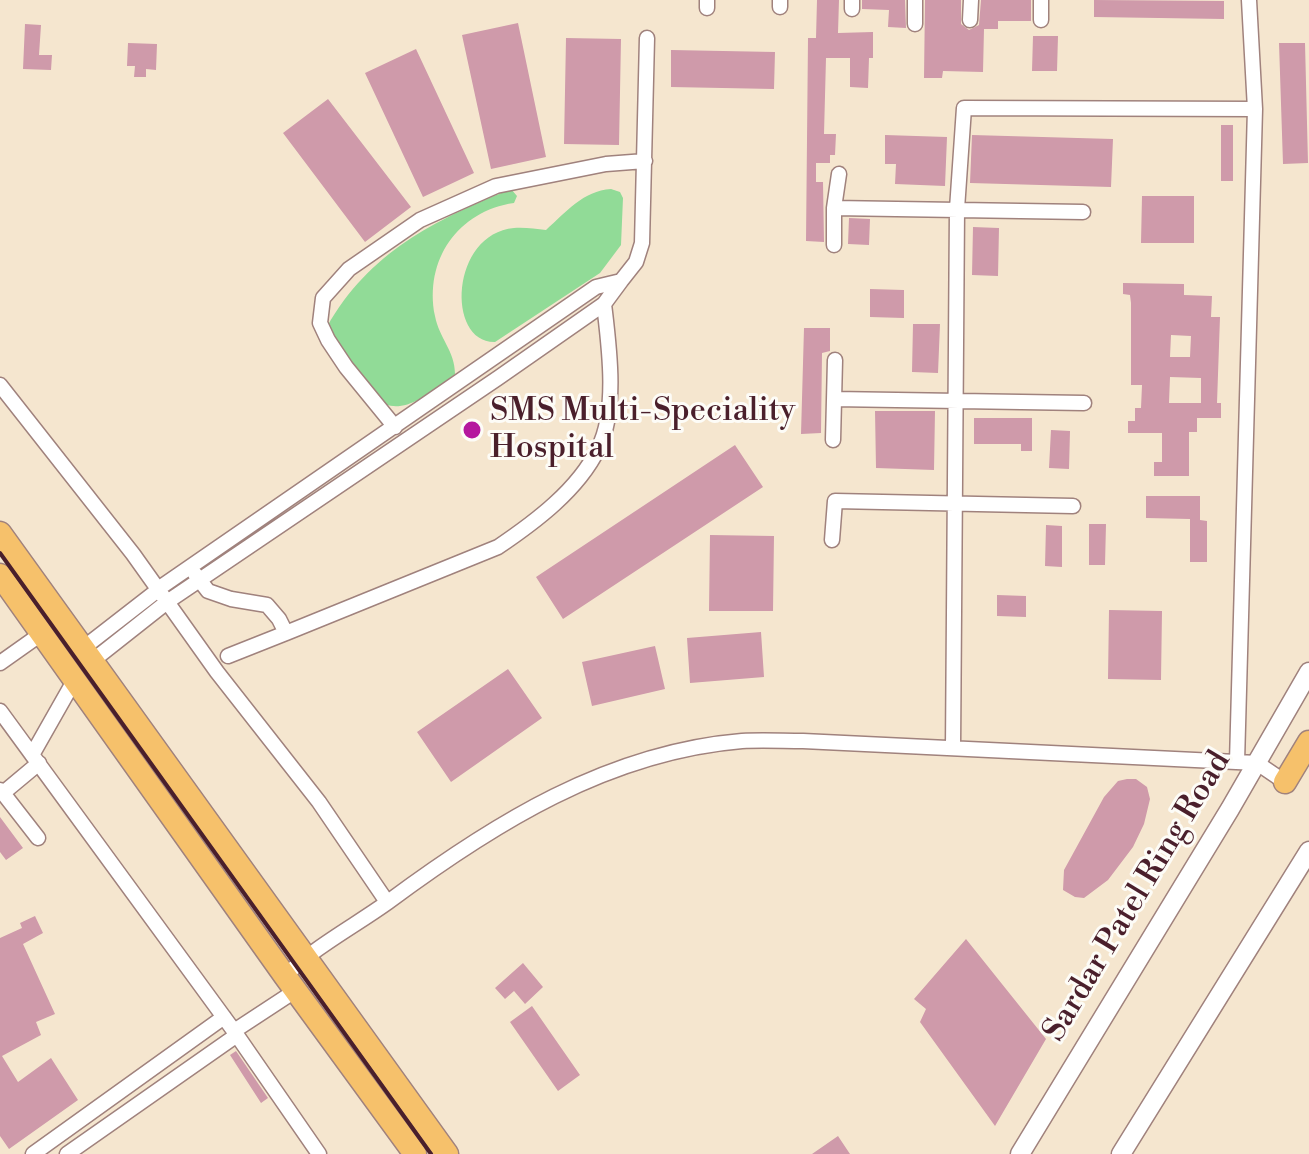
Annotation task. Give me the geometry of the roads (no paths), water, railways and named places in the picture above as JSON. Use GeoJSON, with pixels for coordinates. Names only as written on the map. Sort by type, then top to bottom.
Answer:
{"type":"FeatureCollection","features":[{"type":"Feature","properties":{"kind":"main road"},"geometry":{"type":"LineString","coordinates":[[0,533],[447,1154]]}},
{"type":"Feature","properties":{"kind":"main road"},"geometry":{"type":"LineString","coordinates":[[0,575],[290,984],[415,1154]]}},
{"type":"Feature","properties":{"kind":"main road"},"geometry":{"type":"LineString","coordinates":[[1285,782],[1309,742]]}},
{"type":"Feature","properties":{"kind":"street"},"geometry":{"type":"LineString","coordinates":[[915,0],[915,24]]}},
{"type":"Feature","properties":{"kind":"street"},"geometry":{"type":"LineString","coordinates":[[970,20],[971,0]]}},
{"type":"Feature","properties":{"kind":"street"},"geometry":{"type":"LineString","coordinates":[[1041,0],[1041,20]]}},
{"type":"Feature","properties":{"kind":"street"},"geometry":{"type":"LineString","coordinates":[[1237,762],[1255,109],[1249,0]]}},
{"type":"Feature","properties":{"kind":"street"},"geometry":{"type":"LineString","coordinates":[[86,656],[161,594],[496,380],[604,304],[636,262],[642,243],[647,38]]}},
{"type":"Feature","properties":{"kind":"street"},"geometry":{"type":"LineString","coordinates":[[953,748],[957,209],[964,108],[1255,109]]}},
{"type":"Feature","properties":{"kind":"street"},"geometry":{"type":"LineString","coordinates":[[395,427],[346,367],[320,323],[323,298],[349,269],[420,220],[496,186],[606,164],[645,161]]}},
{"type":"Feature","properties":{"kind":"street"},"geometry":{"type":"LineString","coordinates":[[834,245],[834,208],[839,174]]}},
{"type":"Feature","properties":{"kind":"street"},"geometry":{"type":"LineString","coordinates":[[834,208],[1083,212]]}},
{"type":"Feature","properties":{"kind":"street"},"geometry":{"type":"LineString","coordinates":[[195,574],[395,427],[596,287],[621,281]]}},
{"type":"Feature","properties":{"kind":"street"},"geometry":{"type":"LineString","coordinates":[[228,656],[498,547],[527,527],[575,483],[599,449],[607,423],[609,345],[604,304]]}},
{"type":"Feature","properties":{"kind":"street"},"geometry":{"type":"LineString","coordinates":[[833,440],[835,360]]}},
{"type":"Feature","properties":{"kind":"street"},"geometry":{"type":"LineString","coordinates":[[486,365],[496,380]]}},
{"type":"Feature","properties":{"kind":"street"},"geometry":{"type":"LineString","coordinates":[[0,385],[319,802],[387,902]]}},
{"type":"Feature","properties":{"kind":"street"},"geometry":{"type":"LineString","coordinates":[[834,399],[1084,403]]}},
{"type":"Feature","properties":{"kind":"street"},"geometry":{"type":"LineString","coordinates":[[832,540],[835,501],[1073,506]]}},
{"type":"Feature","properties":{"kind":"street"},"geometry":{"type":"LineString","coordinates":[[195,574],[208,591],[231,599],[267,605],[286,633]]}},
{"type":"Feature","properties":{"kind":"street"},"geometry":{"type":"LineString","coordinates":[[0,663],[41,634]]}},
{"type":"Feature","properties":{"kind":"street","name":"Sardar Patel Ring Road"},"geometry":{"type":"LineString","coordinates":[[1020,1154],[1309,672]]}},
{"type":"Feature","properties":{"kind":"street"},"geometry":{"type":"LineString","coordinates":[[38,838],[2,792],[36,759],[74,681]]}},
{"type":"Feature","properties":{"kind":"street"},"geometry":{"type":"LineString","coordinates":[[0,711],[224,1017],[319,1154]]}},
{"type":"Feature","properties":{"kind":"street"},"geometry":{"type":"LineString","coordinates":[[67,1154],[235,1033],[290,984],[306,956],[443,860],[501,823],[587,780],[643,762],[742,741],[803,741],[1257,763],[1285,782]]}},
{"type":"Feature","properties":{"kind":"street"},"geometry":{"type":"LineString","coordinates":[[1121,1154],[1309,851]]}},
{"type":"Feature","properties":{"kind":"street"},"geometry":{"type":"LineString","coordinates":[[33,1154],[224,1017]]}},
{"type":"Feature","properties":{"kind":"railway"},"geometry":{"type":"LineString","coordinates":[[0,553],[431,1154]]}},
{"type":"Feature","properties":{"kind":"place","name":"SMS Multi-Speciality Hospital"},"geometry":{"type":"Point","coordinates":[472,430]}}]}
